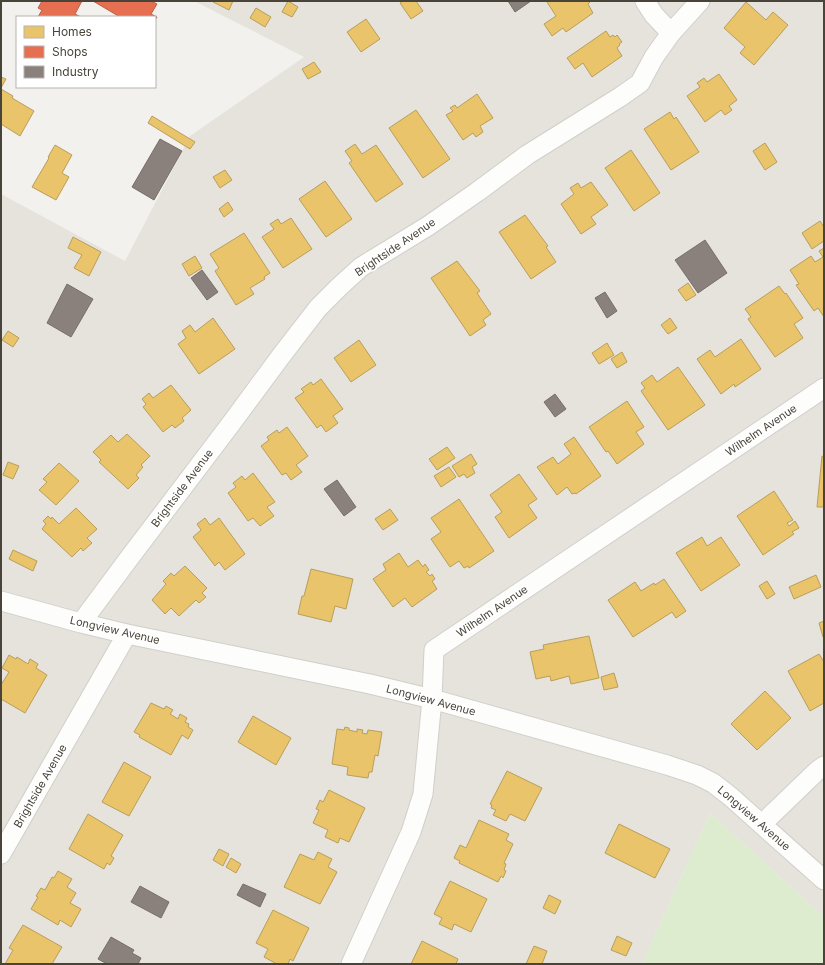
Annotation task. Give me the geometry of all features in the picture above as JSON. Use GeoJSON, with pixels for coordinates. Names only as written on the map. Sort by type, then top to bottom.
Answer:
{"type":"FeatureCollection","features":[{"type":"Feature","properties":{"kind":"street"},"geometry":{"type":"LineString","coordinates":[[645,1],[654,15],[671,33]]}},
{"type":"Feature","properties":{"kind":"street","name":"Brightside Avenue"},"geometry":{"type":"LineString","coordinates":[[81,623],[318,308],[339,287],[362,268],[428,226],[527,155],[640,83],[654,57],[671,33],[700,1]]}},
{"type":"Feature","properties":{"kind":"street","name":"Wilhelm Avenue"},"geometry":{"type":"LineString","coordinates":[[350,964],[411,832],[423,794],[432,699],[434,650],[824,388]]}},
{"type":"Feature","properties":{"kind":"street","name":"Longview Avenue"},"geometry":{"type":"LineString","coordinates":[[1,601],[127,634],[348,679],[432,699],[667,764],[697,775],[713,783],[762,824],[824,880]]}},
{"type":"Feature","properties":{"kind":"street","name":"Brightside Avenue"},"geometry":{"type":"LineString","coordinates":[[1,854],[127,634]]}},
{"type":"Feature","properties":{"kind":"street"},"geometry":{"type":"LineString","coordinates":[[762,824],[824,766]]}},
{"type":"Feature","properties":{"kind":"shaded area"},"geometry":{"type":"Polygon","coordinates":[[[194,1],[824,1],[824,917],[710,813],[642,964],[1,964],[1,194],[125,261],[190,136],[304,57],[194,1]]]}},
{"type":"Feature","properties":{"kind":"green space"},"geometry":{"type":"Polygon","coordinates":[[[710,813],[824,917],[824,964],[642,964],[710,813]]]}},
{"type":"Feature","properties":{"kind":"building: Homes"},"geometry":{"type":"Polygon","coordinates":[[[213,1],[233,1],[229,10],[213,1]]]}},
{"type":"Feature","properties":{"kind":"building: Homes"},"geometry":{"type":"Polygon","coordinates":[[[288,1],[298,7],[292,17],[282,12],[288,1]]]}},
{"type":"Feature","properties":{"kind":"building: Homes"},"geometry":{"type":"Polygon","coordinates":[[[403,1],[416,1],[423,11],[411,19],[400,3],[403,1]]]}},
{"type":"Feature","properties":{"kind":"building: Homes"},"geometry":{"type":"Polygon","coordinates":[[[589,1],[590,2],[588,4],[593,13],[566,32],[563,28],[552,36],[544,24],[556,16],[547,2],[589,1]]]}},
{"type":"Feature","properties":{"kind":"building: Homes"},"geometry":{"type":"Polygon","coordinates":[[[746,2],[766,20],[773,12],[788,25],[754,65],[740,53],[745,47],[724,28],[746,2]]]}},
{"type":"Feature","properties":{"kind":"building: Homes"},"geometry":{"type":"Polygon","coordinates":[[[256,8],[271,17],[265,27],[250,18],[256,8]]]}},
{"type":"Feature","properties":{"kind":"building: Homes"},"geometry":{"type":"Polygon","coordinates":[[[366,19],[380,39],[361,52],[347,32],[366,19]]]}},
{"type":"Feature","properties":{"kind":"building: Homes"},"geometry":{"type":"Polygon","coordinates":[[[606,31],[610,37],[613,35],[615,37],[617,35],[622,42],[617,48],[622,56],[592,77],[583,63],[575,69],[567,58],[606,31]]]}},
{"type":"Feature","properties":{"kind":"building: Homes"},"geometry":{"type":"Polygon","coordinates":[[[314,62],[321,72],[308,79],[302,69],[314,62]]]}},
{"type":"Feature","properties":{"kind":"building: Homes"},"geometry":{"type":"Polygon","coordinates":[[[719,74],[737,100],[729,106],[732,110],[725,115],[721,110],[705,122],[687,96],[700,87],[697,83],[704,78],[707,82],[719,74]]]}},
{"type":"Feature","properties":{"kind":"building: Homes"},"geometry":{"type":"Polygon","coordinates":[[[1,77],[6,79],[1,88],[1,77]]]}},
{"type":"Feature","properties":{"kind":"building: Homes"},"geometry":{"type":"Polygon","coordinates":[[[1,89],[13,96],[12,98],[34,111],[20,136],[1,124],[1,89]]]}},
{"type":"Feature","properties":{"kind":"building: Homes"},"geometry":{"type":"Polygon","coordinates":[[[477,94],[493,118],[480,126],[483,132],[476,137],[473,133],[463,140],[446,115],[453,111],[450,108],[455,105],[457,108],[477,94]]]}},
{"type":"Feature","properties":{"kind":"building: Homes"},"geometry":{"type":"Polygon","coordinates":[[[416,110],[450,159],[423,178],[389,128],[416,110]]]}},
{"type":"Feature","properties":{"kind":"building: Homes"},"geometry":{"type":"Polygon","coordinates":[[[670,112],[674,119],[676,117],[699,152],[671,170],[644,129],[670,112]]]}},
{"type":"Feature","properties":{"kind":"building: Homes"},"geometry":{"type":"Polygon","coordinates":[[[152,116],[195,142],[190,149],[148,123],[152,116]]]}},
{"type":"Feature","properties":{"kind":"building: Homes"},"geometry":{"type":"Polygon","coordinates":[[[765,143],[777,162],[765,170],[753,151],[765,143]]]}},
{"type":"Feature","properties":{"kind":"building: Homes"},"geometry":{"type":"Polygon","coordinates":[[[355,144],[362,154],[376,145],[403,184],[376,202],[349,163],[352,161],[345,151],[355,144]]]}},
{"type":"Feature","properties":{"kind":"building: Homes"},"geometry":{"type":"Polygon","coordinates":[[[55,145],[72,155],[62,173],[69,177],[56,200],[32,187],[55,145]]]}},
{"type":"Feature","properties":{"kind":"building: Homes"},"geometry":{"type":"Polygon","coordinates":[[[631,150],[660,193],[634,211],[605,168],[631,150]]]}},
{"type":"Feature","properties":{"kind":"building: Homes"},"geometry":{"type":"Polygon","coordinates":[[[225,170],[232,180],[220,188],[213,177],[225,170]]]}},
{"type":"Feature","properties":{"kind":"building: Homes"},"geometry":{"type":"Polygon","coordinates":[[[325,181],[352,219],[326,237],[299,199],[325,181]]]}},
{"type":"Feature","properties":{"kind":"building: Homes"},"geometry":{"type":"Polygon","coordinates":[[[591,182],[608,205],[591,217],[596,224],[581,234],[561,204],[574,194],[570,188],[578,183],[581,188],[591,182]]]}},
{"type":"Feature","properties":{"kind":"building: Homes"},"geometry":{"type":"Polygon","coordinates":[[[228,202],[233,210],[224,217],[219,209],[228,202]]]}},
{"type":"Feature","properties":{"kind":"building: Homes"},"geometry":{"type":"Polygon","coordinates":[[[525,215],[548,246],[546,247],[556,262],[531,279],[499,232],[525,215]]]}},
{"type":"Feature","properties":{"kind":"building: Homes"},"geometry":{"type":"Polygon","coordinates":[[[291,218],[312,249],[283,268],[262,237],[274,229],[270,224],[278,219],[281,224],[291,218]]]}},
{"type":"Feature","properties":{"kind":"building: Homes"},"geometry":{"type":"Polygon","coordinates":[[[820,221],[824,227],[824,241],[812,249],[802,233],[820,221]]]}},
{"type":"Feature","properties":{"kind":"building: Homes"},"geometry":{"type":"Polygon","coordinates":[[[244,233],[270,273],[264,277],[265,279],[250,288],[254,294],[236,305],[215,271],[219,268],[210,254],[244,233]]]}},
{"type":"Feature","properties":{"kind":"building: Homes"},"geometry":{"type":"Polygon","coordinates":[[[73,237],[101,252],[89,276],[74,268],[82,255],[68,248],[73,237]]]}},
{"type":"Feature","properties":{"kind":"building: Homes"},"geometry":{"type":"Polygon","coordinates":[[[824,248],[824,317],[818,308],[814,311],[796,285],[799,284],[790,270],[811,256],[815,262],[823,257],[819,251],[824,248]]]}},
{"type":"Feature","properties":{"kind":"building: Homes"},"geometry":{"type":"Polygon","coordinates":[[[195,256],[202,268],[189,276],[182,264],[195,256]]]}},
{"type":"Feature","properties":{"kind":"building: Homes"},"geometry":{"type":"Polygon","coordinates":[[[457,261],[480,291],[477,293],[491,314],[483,320],[486,325],[470,336],[431,278],[457,261]]]}},
{"type":"Feature","properties":{"kind":"building: Homes"},"geometry":{"type":"Polygon","coordinates":[[[688,283],[696,295],[686,301],[678,290],[688,283]]]}},
{"type":"Feature","properties":{"kind":"building: Homes"},"geometry":{"type":"Polygon","coordinates":[[[779,286],[785,294],[786,293],[803,318],[794,324],[803,338],[775,357],[748,319],[751,317],[745,309],[779,286]]]}},
{"type":"Feature","properties":{"kind":"building: Homes"},"geometry":{"type":"Polygon","coordinates":[[[213,318],[235,349],[199,374],[178,344],[186,338],[182,331],[190,325],[195,332],[213,318]]]}},
{"type":"Feature","properties":{"kind":"building: Homes"},"geometry":{"type":"Polygon","coordinates":[[[670,318],[677,328],[668,334],[661,325],[670,318]]]}},
{"type":"Feature","properties":{"kind":"building: Homes"},"geometry":{"type":"Polygon","coordinates":[[[8,331],[19,338],[13,347],[2,340],[8,331]]]}},
{"type":"Feature","properties":{"kind":"building: Homes"},"geometry":{"type":"Polygon","coordinates":[[[741,339],[761,369],[735,387],[734,384],[721,394],[697,359],[710,350],[715,357],[741,339]]]}},
{"type":"Feature","properties":{"kind":"building: Homes"},"geometry":{"type":"Polygon","coordinates":[[[359,340],[376,365],[351,382],[334,358],[359,340]]]}},
{"type":"Feature","properties":{"kind":"building: Homes"},"geometry":{"type":"Polygon","coordinates":[[[607,343],[614,355],[599,364],[592,353],[607,343]]]}},
{"type":"Feature","properties":{"kind":"building: Homes"},"geometry":{"type":"Polygon","coordinates":[[[622,352],[627,362],[617,368],[611,359],[622,352]]]}},
{"type":"Feature","properties":{"kind":"building: Homes"},"geometry":{"type":"Polygon","coordinates":[[[678,367],[705,405],[668,430],[641,391],[645,388],[641,383],[652,375],[657,382],[678,367]]]}},
{"type":"Feature","properties":{"kind":"building: Homes"},"geometry":{"type":"Polygon","coordinates":[[[321,379],[343,409],[333,416],[338,423],[326,432],[321,425],[317,428],[295,398],[304,392],[301,389],[311,382],[313,385],[321,379]]]}},
{"type":"Feature","properties":{"kind":"building: Homes"},"geometry":{"type":"Polygon","coordinates":[[[171,385],[191,410],[182,418],[184,421],[175,428],[172,425],[163,432],[143,407],[146,404],[142,399],[149,393],[153,398],[171,385]]]}},
{"type":"Feature","properties":{"kind":"building: Homes"},"geometry":{"type":"Polygon","coordinates":[[[627,401],[644,427],[636,432],[644,444],[617,464],[608,451],[606,452],[589,427],[627,401]]]}},
{"type":"Feature","properties":{"kind":"building: Homes"},"geometry":{"type":"Polygon","coordinates":[[[287,427],[308,456],[296,465],[302,472],[291,480],[286,473],[282,475],[261,446],[269,440],[267,437],[277,430],[279,433],[287,427]]]}},
{"type":"Feature","properties":{"kind":"building: Homes"},"geometry":{"type":"Polygon","coordinates":[[[127,434],[150,456],[141,465],[143,467],[136,475],[139,478],[128,489],[99,462],[101,460],[93,452],[111,435],[118,442],[127,434]]]}},
{"type":"Feature","properties":{"kind":"building: Homes"},"geometry":{"type":"Polygon","coordinates":[[[574,437],[601,476],[576,494],[572,494],[567,487],[557,495],[537,467],[553,457],[558,464],[571,454],[564,444],[574,437]]]}},
{"type":"Feature","properties":{"kind":"building: Homes"},"geometry":{"type":"Polygon","coordinates":[[[447,447],[455,458],[437,470],[429,459],[447,447]]]}},
{"type":"Feature","properties":{"kind":"building: Homes"},"geometry":{"type":"Polygon","coordinates":[[[471,454],[477,464],[472,467],[475,473],[467,478],[464,474],[459,477],[452,466],[471,454]]]}},
{"type":"Feature","properties":{"kind":"building: Homes"},"geometry":{"type":"Polygon","coordinates":[[[822,456],[824,457],[824,507],[817,507],[822,456]]]}},
{"type":"Feature","properties":{"kind":"building: Homes"},"geometry":{"type":"Polygon","coordinates":[[[8,462],[19,466],[13,479],[3,475],[8,462]]]}},
{"type":"Feature","properties":{"kind":"building: Homes"},"geometry":{"type":"Polygon","coordinates":[[[59,463],[79,481],[56,505],[39,490],[47,482],[43,479],[59,463]]]}},
{"type":"Feature","properties":{"kind":"building: Homes"},"geometry":{"type":"Polygon","coordinates":[[[449,467],[456,477],[441,487],[434,476],[449,467]]]}},
{"type":"Feature","properties":{"kind":"building: Homes"},"geometry":{"type":"Polygon","coordinates":[[[253,473],[275,502],[267,507],[274,516],[260,526],[253,518],[248,521],[228,493],[236,487],[233,483],[242,476],[245,480],[253,473]]]}},
{"type":"Feature","properties":{"kind":"building: Homes"},"geometry":{"type":"Polygon","coordinates":[[[519,474],[537,499],[528,505],[537,518],[509,538],[495,517],[502,512],[490,495],[519,474]]]}},
{"type":"Feature","properties":{"kind":"building: Homes"},"geometry":{"type":"Polygon","coordinates":[[[774,491],[793,520],[787,523],[789,526],[795,521],[799,528],[792,532],[794,534],[763,555],[737,516],[774,491]]]}},
{"type":"Feature","properties":{"kind":"building: Homes"},"geometry":{"type":"Polygon","coordinates":[[[459,499],[494,551],[469,568],[468,566],[464,568],[459,561],[450,567],[431,539],[441,532],[431,518],[459,499]]]}},
{"type":"Feature","properties":{"kind":"building: Homes"},"geometry":{"type":"Polygon","coordinates":[[[76,508],[97,529],[87,538],[92,543],[83,551],[81,548],[72,557],[42,529],[46,524],[43,521],[48,516],[51,519],[52,517],[59,524],[76,508]]]}},
{"type":"Feature","properties":{"kind":"building: Homes"},"geometry":{"type":"Polygon","coordinates":[[[390,509],[398,520],[383,530],[375,519],[390,509]]]}},
{"type":"Feature","properties":{"kind":"building: Homes"},"geometry":{"type":"Polygon","coordinates":[[[205,518],[210,525],[219,518],[245,554],[225,570],[219,562],[215,566],[193,537],[201,530],[197,524],[205,518]]]}},
{"type":"Feature","properties":{"kind":"building: Homes"},"geometry":{"type":"Polygon","coordinates":[[[702,537],[707,546],[721,537],[740,565],[701,591],[676,553],[702,537]]]}},
{"type":"Feature","properties":{"kind":"building: Homes"},"geometry":{"type":"Polygon","coordinates":[[[13,550],[37,561],[33,571],[9,559],[13,550]]]}},
{"type":"Feature","properties":{"kind":"building: Homes"},"geometry":{"type":"Polygon","coordinates":[[[399,553],[408,567],[418,560],[423,567],[425,564],[429,570],[426,572],[430,576],[432,574],[435,579],[432,581],[437,589],[412,607],[405,598],[393,607],[373,579],[386,570],[383,564],[399,553]]]}},
{"type":"Feature","properties":{"kind":"building: Homes"},"geometry":{"type":"Polygon","coordinates":[[[185,566],[207,588],[202,593],[206,597],[199,603],[196,600],[179,616],[171,608],[165,614],[152,600],[166,584],[163,581],[171,573],[174,576],[185,566]]]}},
{"type":"Feature","properties":{"kind":"building: Homes"},"geometry":{"type":"Polygon","coordinates":[[[311,569],[353,579],[346,609],[335,606],[331,622],[298,614],[311,569]]]}},
{"type":"Feature","properties":{"kind":"building: Homes"},"geometry":{"type":"Polygon","coordinates":[[[816,575],[821,587],[794,599],[789,587],[816,575]]]}},
{"type":"Feature","properties":{"kind":"building: Homes"},"geometry":{"type":"Polygon","coordinates":[[[664,579],[686,611],[676,618],[672,612],[633,637],[608,600],[635,582],[641,591],[664,579]]]}},
{"type":"Feature","properties":{"kind":"building: Homes"},"geometry":{"type":"Polygon","coordinates":[[[767,581],[775,594],[767,599],[759,586],[767,581]]]}},
{"type":"Feature","properties":{"kind":"building: Homes"},"geometry":{"type":"Polygon","coordinates":[[[824,621],[824,637],[823,637],[819,623],[824,621]]]}},
{"type":"Feature","properties":{"kind":"building: Homes"},"geometry":{"type":"Polygon","coordinates":[[[589,636],[599,678],[571,684],[569,676],[551,681],[550,676],[536,679],[530,652],[544,649],[543,645],[589,636]]]}},
{"type":"Feature","properties":{"kind":"building: Homes"},"geometry":{"type":"Polygon","coordinates":[[[819,654],[824,662],[824,703],[810,711],[788,671],[819,654]]]}},
{"type":"Feature","properties":{"kind":"building: Homes"},"geometry":{"type":"Polygon","coordinates":[[[9,655],[16,659],[17,657],[28,664],[30,659],[38,664],[36,668],[47,675],[25,713],[1,699],[1,685],[9,672],[2,668],[9,655]]]}},
{"type":"Feature","properties":{"kind":"building: Homes"},"geometry":{"type":"Polygon","coordinates":[[[614,673],[618,687],[604,690],[601,677],[614,673]]]}},
{"type":"Feature","properties":{"kind":"building: Homes"},"geometry":{"type":"Polygon","coordinates":[[[765,691],[791,718],[757,750],[731,724],[765,691]]]}},
{"type":"Feature","properties":{"kind":"building: Homes"},"geometry":{"type":"Polygon","coordinates":[[[151,703],[164,709],[166,706],[173,710],[170,714],[178,719],[180,714],[187,718],[185,722],[189,724],[188,727],[193,730],[188,739],[182,735],[171,755],[139,737],[140,735],[134,732],[151,703]]]}},
{"type":"Feature","properties":{"kind":"building: Homes"},"geometry":{"type":"Polygon","coordinates":[[[253,716],[291,738],[276,765],[238,742],[253,716]]]}},
{"type":"Feature","properties":{"kind":"building: Homes"},"geometry":{"type":"Polygon","coordinates":[[[345,727],[349,728],[349,730],[357,732],[357,729],[363,730],[362,733],[367,734],[368,730],[382,732],[378,756],[375,755],[372,772],[369,772],[368,778],[347,775],[348,767],[332,764],[337,729],[344,730],[345,727]]]}},
{"type":"Feature","properties":{"kind":"building: Homes"},"geometry":{"type":"Polygon","coordinates":[[[124,762],[151,777],[129,816],[102,802],[124,762]]]}},
{"type":"Feature","properties":{"kind":"building: Homes"},"geometry":{"type":"Polygon","coordinates":[[[507,771],[542,788],[525,821],[510,814],[506,821],[493,815],[496,810],[491,808],[492,805],[490,804],[507,771]]]}},
{"type":"Feature","properties":{"kind":"building: Homes"},"geometry":{"type":"Polygon","coordinates":[[[329,790],[365,808],[349,842],[340,838],[338,843],[325,837],[328,830],[313,823],[319,810],[316,809],[320,800],[323,802],[329,790]]]}},
{"type":"Feature","properties":{"kind":"building: Homes"},"geometry":{"type":"Polygon","coordinates":[[[88,814],[123,835],[111,856],[114,858],[110,865],[107,863],[104,869],[69,849],[88,814]]]}},
{"type":"Feature","properties":{"kind":"building: Homes"},"geometry":{"type":"Polygon","coordinates":[[[479,820],[509,834],[506,840],[513,844],[504,863],[506,864],[504,870],[506,871],[503,878],[501,876],[498,882],[459,863],[460,861],[454,858],[460,845],[466,848],[479,820]]]}},
{"type":"Feature","properties":{"kind":"building: Homes"},"geometry":{"type":"Polygon","coordinates":[[[619,824],[670,849],[655,878],[605,853],[619,824]]]}},
{"type":"Feature","properties":{"kind":"building: Homes"},"geometry":{"type":"Polygon","coordinates":[[[219,849],[229,854],[223,866],[213,860],[219,849]]]}},
{"type":"Feature","properties":{"kind":"building: Homes"},"geometry":{"type":"Polygon","coordinates":[[[318,852],[332,859],[328,867],[337,872],[320,904],[284,887],[300,854],[314,860],[318,852]]]}},
{"type":"Feature","properties":{"kind":"building: Homes"},"geometry":{"type":"Polygon","coordinates":[[[231,858],[241,864],[236,873],[226,867],[231,858]]]}},
{"type":"Feature","properties":{"kind":"building: Homes"},"geometry":{"type":"Polygon","coordinates":[[[58,871],[72,879],[67,887],[76,893],[70,903],[81,909],[71,927],[60,920],[58,925],[31,909],[41,888],[45,890],[52,877],[54,878],[58,871]]]}},
{"type":"Feature","properties":{"kind":"building: Homes"},"geometry":{"type":"Polygon","coordinates":[[[450,881],[487,899],[471,932],[454,924],[452,930],[439,924],[442,918],[434,914],[450,881]]]}},
{"type":"Feature","properties":{"kind":"building: Homes"},"geometry":{"type":"Polygon","coordinates":[[[549,895],[561,901],[555,914],[543,908],[549,895]]]}},
{"type":"Feature","properties":{"kind":"building: Homes"},"geometry":{"type":"Polygon","coordinates":[[[273,910],[309,928],[293,961],[290,959],[288,964],[277,964],[264,957],[268,949],[256,943],[273,910]]]}},
{"type":"Feature","properties":{"kind":"building: Homes"},"geometry":{"type":"Polygon","coordinates":[[[23,925],[62,947],[52,964],[5,964],[13,950],[9,948],[23,925]]]}},
{"type":"Feature","properties":{"kind":"building: Homes"},"geometry":{"type":"Polygon","coordinates":[[[617,936],[632,943],[626,956],[611,950],[617,936]]]}},
{"type":"Feature","properties":{"kind":"building: Homes"},"geometry":{"type":"Polygon","coordinates":[[[422,941],[458,959],[456,964],[411,964],[422,941]]]}},
{"type":"Feature","properties":{"kind":"building: Homes"},"geometry":{"type":"Polygon","coordinates":[[[534,946],[547,951],[542,964],[526,964],[534,946]]]}},
{"type":"Feature","properties":{"kind":"building: Shops"},"geometry":{"type":"Polygon","coordinates":[[[42,1],[82,1],[75,14],[79,16],[39,16],[42,10],[38,8],[42,1]]]}},
{"type":"Feature","properties":{"kind":"building: Shops"},"geometry":{"type":"Polygon","coordinates":[[[93,1],[151,1],[157,4],[151,14],[155,16],[118,16],[93,1]]]}},
{"type":"Feature","properties":{"kind":"building: Industry"},"geometry":{"type":"Polygon","coordinates":[[[508,1],[531,1],[515,12],[508,1]]]}},
{"type":"Feature","properties":{"kind":"building: Industry"},"geometry":{"type":"Polygon","coordinates":[[[160,139],[182,151],[154,200],[132,187],[160,139]]]}},
{"type":"Feature","properties":{"kind":"building: Industry"},"geometry":{"type":"Polygon","coordinates":[[[705,240],[727,273],[698,293],[675,260],[705,240]]]}},
{"type":"Feature","properties":{"kind":"building: Industry"},"geometry":{"type":"Polygon","coordinates":[[[202,270],[218,292],[207,300],[191,278],[202,270]]]}},
{"type":"Feature","properties":{"kind":"building: Industry"},"geometry":{"type":"Polygon","coordinates":[[[67,284],[93,299],[71,337],[47,323],[67,284]]]}},
{"type":"Feature","properties":{"kind":"building: Industry"},"geometry":{"type":"Polygon","coordinates":[[[605,292],[617,311],[607,318],[595,298],[605,292]]]}},
{"type":"Feature","properties":{"kind":"building: Industry"},"geometry":{"type":"Polygon","coordinates":[[[555,394],[566,409],[555,417],[544,402],[555,394]]]}},
{"type":"Feature","properties":{"kind":"building: Industry"},"geometry":{"type":"Polygon","coordinates":[[[337,480],[356,507],[344,516],[324,489],[337,480]]]}},
{"type":"Feature","properties":{"kind":"building: Industry"},"geometry":{"type":"Polygon","coordinates":[[[243,884],[266,894],[260,907],[237,895],[243,884]]]}},
{"type":"Feature","properties":{"kind":"building: Industry"},"geometry":{"type":"Polygon","coordinates":[[[140,886],[169,902],[161,918],[131,902],[140,886]]]}},
{"type":"Feature","properties":{"kind":"building: Industry"},"geometry":{"type":"Polygon","coordinates":[[[111,937],[134,950],[132,953],[141,958],[138,964],[107,964],[98,959],[111,937]]]}}]}
